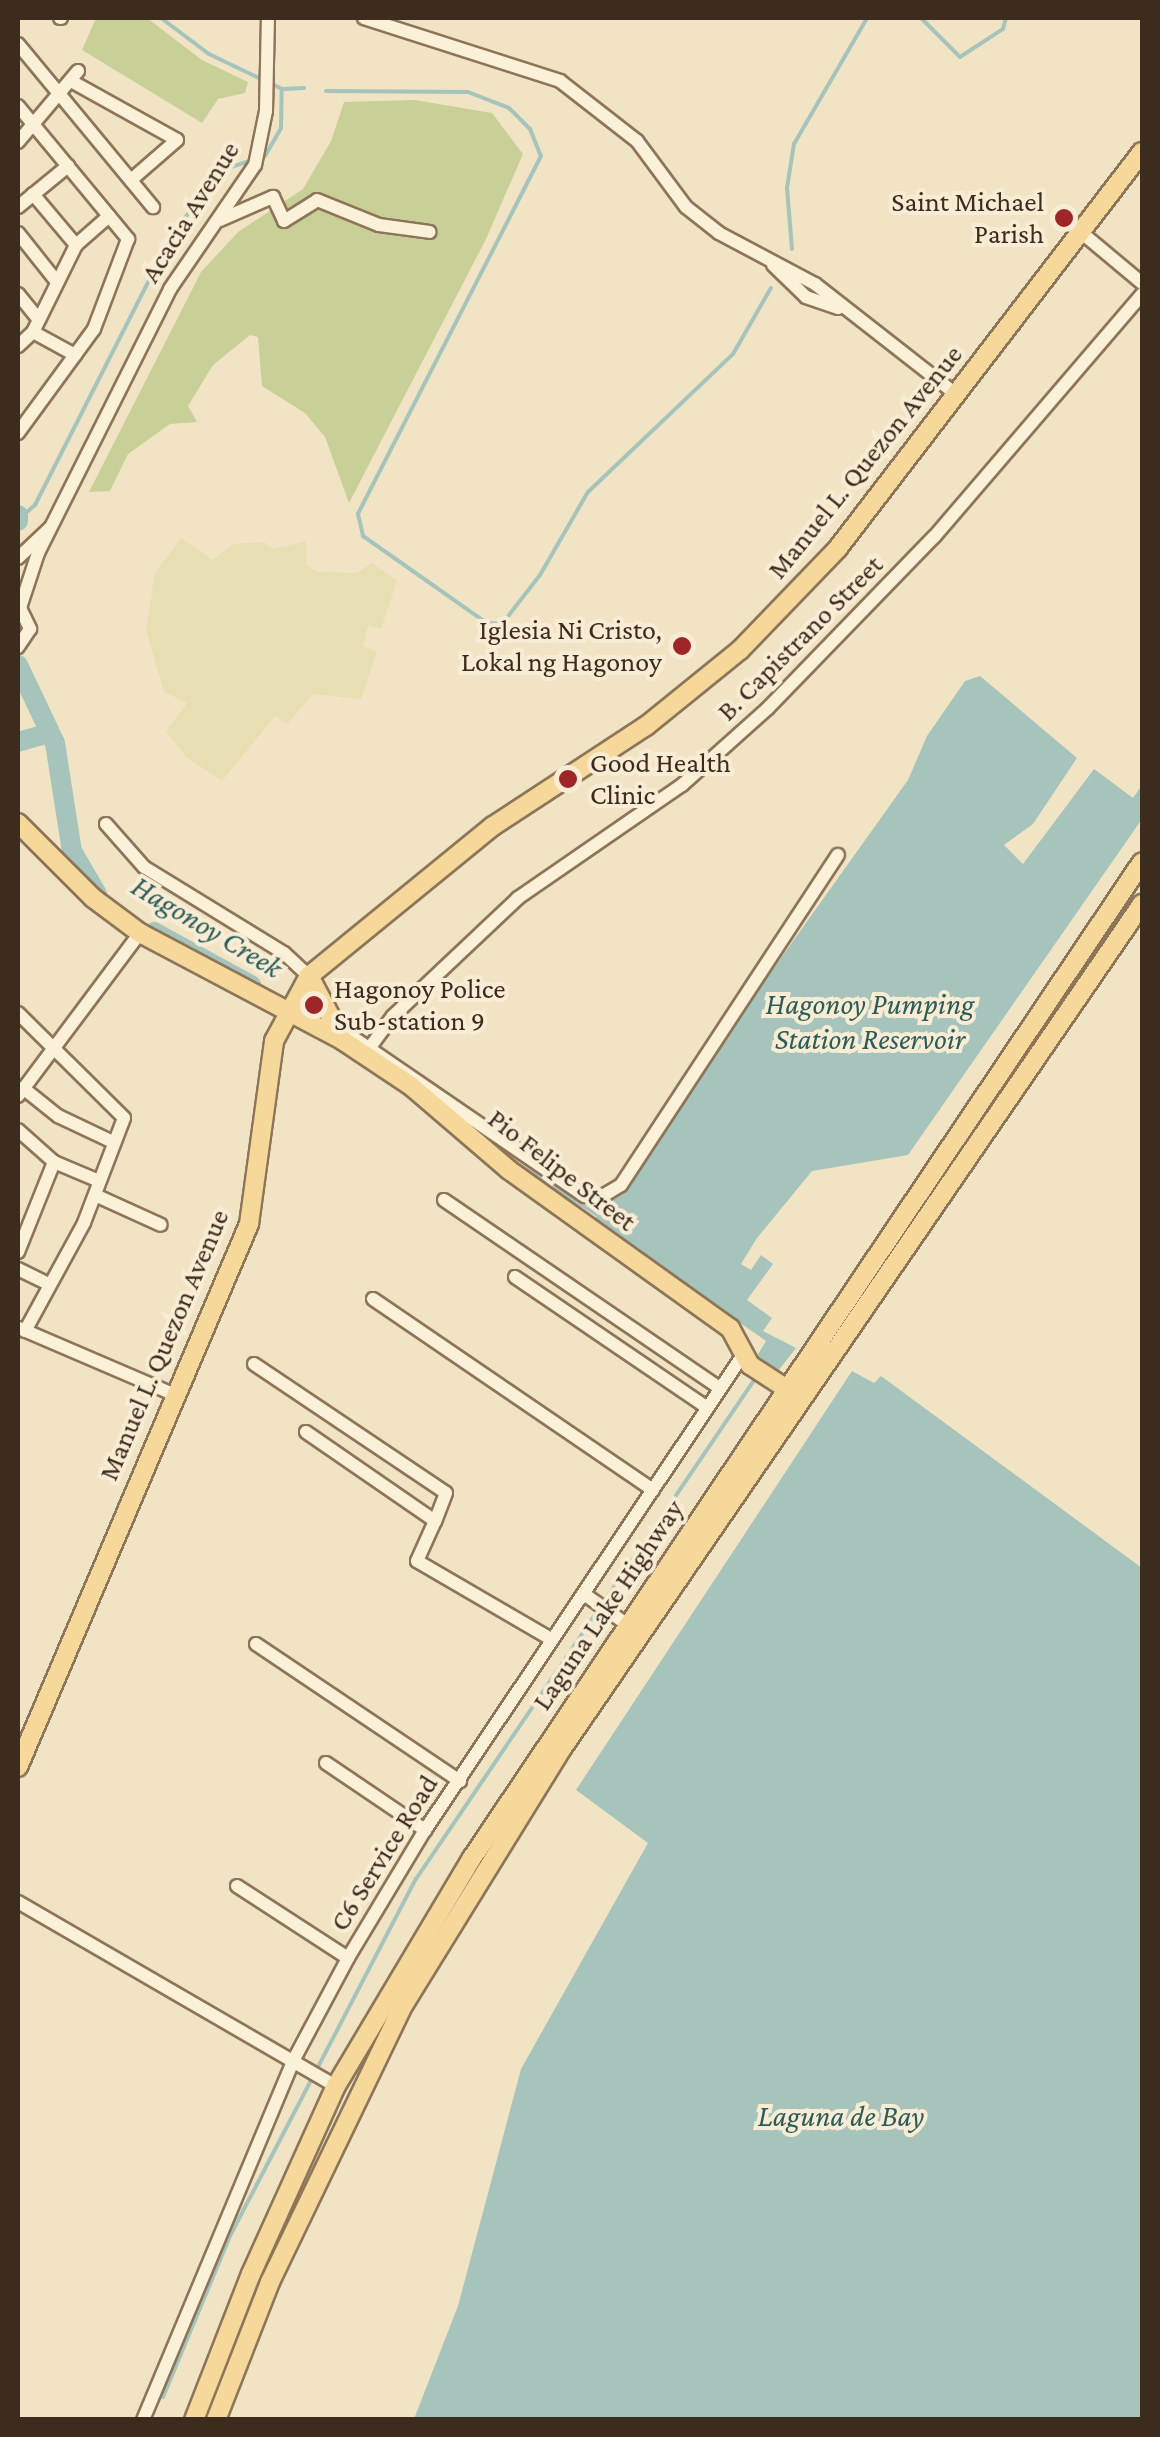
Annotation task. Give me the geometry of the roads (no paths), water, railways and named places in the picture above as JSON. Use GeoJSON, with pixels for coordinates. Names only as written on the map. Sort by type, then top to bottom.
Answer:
{"type":"FeatureCollection","features":[{"type":"Feature","properties":{"kind":"main road","name":"Manuel L. Quezon Avenue"},"geometry":{"type":"LineString","coordinates":[[18,1767],[249,1224],[276,1032],[297,994],[493,826],[715,673],[838,548],[1142,152]]}},
{"type":"Feature","properties":{"kind":"main road","name":"Pio Felipe Street"},"geometry":{"type":"LineString","coordinates":[[18,823],[93,898],[140,932],[256,994],[297,994],[730,1328],[746,1360],[780,1385]]}},
{"type":"Feature","properties":{"kind":"main road","name":"Laguna Lake Highway"},"geometry":{"type":"LineString","coordinates":[[216,2420],[270,2282],[404,2004],[563,1748],[628,1626],[780,1385],[1142,862]]}},
{"type":"Feature","properties":{"kind":"main road","name":"Laguna Lake Highway"},"geometry":{"type":"LineString","coordinates":[[194,2420],[328,2081],[628,1626],[1142,904]]}},
{"type":"Feature","properties":{"kind":"main road"},"geometry":{"type":"LineString","coordinates":[[256,994],[276,1032]]}},
{"type":"Feature","properties":{"kind":"main road"},"geometry":{"type":"LineString","coordinates":[[297,994],[335,1024]]}},
{"type":"Feature","properties":{"kind":"street","name":"Acacia Avenue"},"geometry":{"type":"LineString","coordinates":[[18,647],[30,629],[19,606],[52,527],[186,260],[220,220],[256,165],[263,138],[268,18]]}},
{"type":"Feature","properties":{"kind":"street"},"geometry":{"type":"LineString","coordinates":[[364,18],[560,80],[638,141],[686,207],[772,263],[806,296],[838,308],[956,394]]}},
{"type":"Feature","properties":{"kind":"street"},"geometry":{"type":"LineString","coordinates":[[18,44],[63,94],[152,208]]}},
{"type":"Feature","properties":{"kind":"street"},"geometry":{"type":"LineString","coordinates":[[18,142],[38,126],[75,76],[177,140],[131,180]]}},
{"type":"Feature","properties":{"kind":"street"},"geometry":{"type":"LineString","coordinates":[[18,106],[128,239],[110,300],[75,354],[21,415],[18,433]]}},
{"type":"Feature","properties":{"kind":"street"},"geometry":{"type":"LineString","coordinates":[[18,207],[68,166]]}},
{"type":"Feature","properties":{"kind":"street"},"geometry":{"type":"LineString","coordinates":[[34,194],[76,244]]}},
{"type":"Feature","properties":{"kind":"street"},"geometry":{"type":"LineString","coordinates":[[220,220],[273,197],[284,221],[317,200],[379,226],[430,232]]}},
{"type":"Feature","properties":{"kind":"street"},"geometry":{"type":"LineString","coordinates":[[18,346],[36,326],[76,244],[110,216]]}},
{"type":"Feature","properties":{"kind":"street"},"geometry":{"type":"LineString","coordinates":[[18,232],[57,282]]}},
{"type":"Feature","properties":{"kind":"street"},"geometry":{"type":"LineString","coordinates":[[1082,232],[1142,283]]}},
{"type":"Feature","properties":{"kind":"street"},"geometry":{"type":"LineString","coordinates":[[18,294],[36,326],[75,354]]}},
{"type":"Feature","properties":{"kind":"street","name":"B. Capistrano Street"},"geometry":{"type":"LineString","coordinates":[[368,1050],[393,1016],[518,898],[682,784],[768,708],[947,523],[1142,294]]}},
{"type":"Feature","properties":{"kind":"street","name":"Acacia Avenue"},"geometry":{"type":"LineString","coordinates":[[18,558],[52,527]]}},
{"type":"Feature","properties":{"kind":"street"},"geometry":{"type":"LineString","coordinates":[[106,824],[144,867],[284,953],[297,994]]}},
{"type":"Feature","properties":{"kind":"street"},"geometry":{"type":"LineString","coordinates":[[516,1160],[584,1196],[601,1198],[622,1185],[838,855]]}},
{"type":"Feature","properties":{"kind":"street"},"geometry":{"type":"LineString","coordinates":[[114,1142],[58,1116],[20,1092],[140,932]]}},
{"type":"Feature","properties":{"kind":"street"},"geometry":{"type":"LineString","coordinates":[[18,1013],[123,1115],[95,1195],[21,1329],[174,1394]]}},
{"type":"Feature","properties":{"kind":"street"},"geometry":{"type":"LineString","coordinates":[[335,1024],[368,1050]]}},
{"type":"Feature","properties":{"kind":"street"},"geometry":{"type":"LineString","coordinates":[[18,1130],[54,1162],[100,1181]]}},
{"type":"Feature","properties":{"kind":"street"},"geometry":{"type":"LineString","coordinates":[[18,1252],[54,1162]]}},
{"type":"Feature","properties":{"kind":"street"},"geometry":{"type":"LineString","coordinates":[[95,1195],[161,1225]]}},
{"type":"Feature","properties":{"kind":"street"},"geometry":{"type":"LineString","coordinates":[[444,1200],[718,1387]]}},
{"type":"Feature","properties":{"kind":"street"},"geometry":{"type":"LineString","coordinates":[[18,1269],[47,1284]]}},
{"type":"Feature","properties":{"kind":"street"},"geometry":{"type":"LineString","coordinates":[[515,1277],[706,1408]]}},
{"type":"Feature","properties":{"kind":"street"},"geometry":{"type":"LineString","coordinates":[[373,1299],[653,1490]]}},
{"type":"Feature","properties":{"kind":"street","name":"C6 Service Road"},"geometry":{"type":"LineString","coordinates":[[143,2420],[295,2065],[348,1958],[551,1639],[588,1597],[718,1387],[746,1360]]}},
{"type":"Feature","properties":{"kind":"street"},"geometry":{"type":"LineString","coordinates":[[254,1364],[446,1493],[417,1560],[551,1639]]}},
{"type":"Feature","properties":{"kind":"street"},"geometry":{"type":"LineString","coordinates":[[306,1432],[435,1521]]}},
{"type":"Feature","properties":{"kind":"street"},"geometry":{"type":"LineString","coordinates":[[588,1597],[628,1626]]}},
{"type":"Feature","properties":{"kind":"street"},"geometry":{"type":"LineString","coordinates":[[256,1644],[460,1781]]}},
{"type":"Feature","properties":{"kind":"street"},"geometry":{"type":"LineString","coordinates":[[326,1762],[426,1830]]}},
{"type":"Feature","properties":{"kind":"street"},"geometry":{"type":"LineString","coordinates":[[237,1886],[348,1958]]}},
{"type":"Feature","properties":{"kind":"street"},"geometry":{"type":"LineString","coordinates":[[18,1902],[328,2081]]}},
{"type":"Feature","properties":{"kind":"water","name":"Hagonoy Pumping Station Reservoir"},"geometry":{"type":"Polygon","coordinates":[[[980,676],[1077,758],[1033,824],[1004,845],[1023,864],[1094,769],[1133,798],[1142,785],[1142,819],[908,1155],[812,1171],[757,1238],[741,1264],[751,1270],[761,1255],[773,1264],[747,1300],[772,1318],[763,1331],[796,1348],[778,1371],[757,1356],[766,1341],[593,1221],[908,780],[927,736],[965,681],[980,676]]]}},
{"type":"Feature","properties":{"kind":"water","name":"Laguna de Bay"},"geometry":{"type":"Polygon","coordinates":[[[852,1371],[874,1383],[881,1376],[1142,1568],[1142,2419],[414,2419],[458,2306],[521,2069],[648,1843],[576,1790],[852,1371]]]}},
{"type":"Feature","properties":{"kind":"waterway"},"geometry":{"type":"LineString","coordinates":[[161,18],[209,54],[263,80]]}},
{"type":"Feature","properties":{"kind":"waterway"},"geometry":{"type":"LineString","coordinates":[[792,249],[787,188],[794,144],[867,18]]}},
{"type":"Feature","properties":{"kind":"waterway"},"geometry":{"type":"LineString","coordinates":[[921,18],[960,57],[1003,29],[1006,18]]}},
{"type":"Feature","properties":{"kind":"waterway"},"geometry":{"type":"LineString","coordinates":[[20,518],[35,505],[173,233],[222,170],[265,156],[281,128],[282,89],[272,84]]}},
{"type":"Feature","properties":{"kind":"waterway"},"geometry":{"type":"LineString","coordinates":[[284,89],[304,88]]}},
{"type":"Feature","properties":{"kind":"waterway"},"geometry":{"type":"LineString","coordinates":[[326,91],[468,92],[509,108],[530,129],[541,156],[358,514],[363,536],[487,623],[502,624],[540,575],[588,492],[733,354],[771,288]]}},
{"type":"Feature","properties":{"kind":"waterway"},"geometry":{"type":"LineString","coordinates":[[18,515],[18,521]]}},
{"type":"Feature","properties":{"kind":"waterway","name":"Hagonoy Creek"},"geometry":{"type":"LineString","coordinates":[[18,665],[55,743],[72,851],[97,894]]}},
{"type":"Feature","properties":{"kind":"waterway"},"geometry":{"type":"LineString","coordinates":[[18,742],[46,734]]}},
{"type":"Feature","properties":{"kind":"waterway","name":"Hagonoy Creek"},"geometry":{"type":"LineString","coordinates":[[154,932],[251,985]]}},
{"type":"Feature","properties":{"kind":"waterway","name":"Hagonoy Creek"},"geometry":{"type":"LineString","coordinates":[[508,1158],[601,1217]]}},
{"type":"Feature","properties":{"kind":"waterway"},"geometry":{"type":"LineString","coordinates":[[163,2397],[231,2234],[416,1879],[757,1376]]}},
{"type":"Feature","properties":{"kind":"place","name":"Saint Michael Parish"},"geometry":{"type":"Point","coordinates":[1064,218]}},
{"type":"Feature","properties":{"kind":"place","name":"Iglesia Ni Cristo, Lokal ng Hagonoy"},"geometry":{"type":"Point","coordinates":[682,646]}},
{"type":"Feature","properties":{"kind":"place","name":"Good Health Clinic"},"geometry":{"type":"Point","coordinates":[568,779]}},
{"type":"Feature","properties":{"kind":"place","name":"Hagonoy Police Sub-station 9"},"geometry":{"type":"Point","coordinates":[314,1005]}}]}
